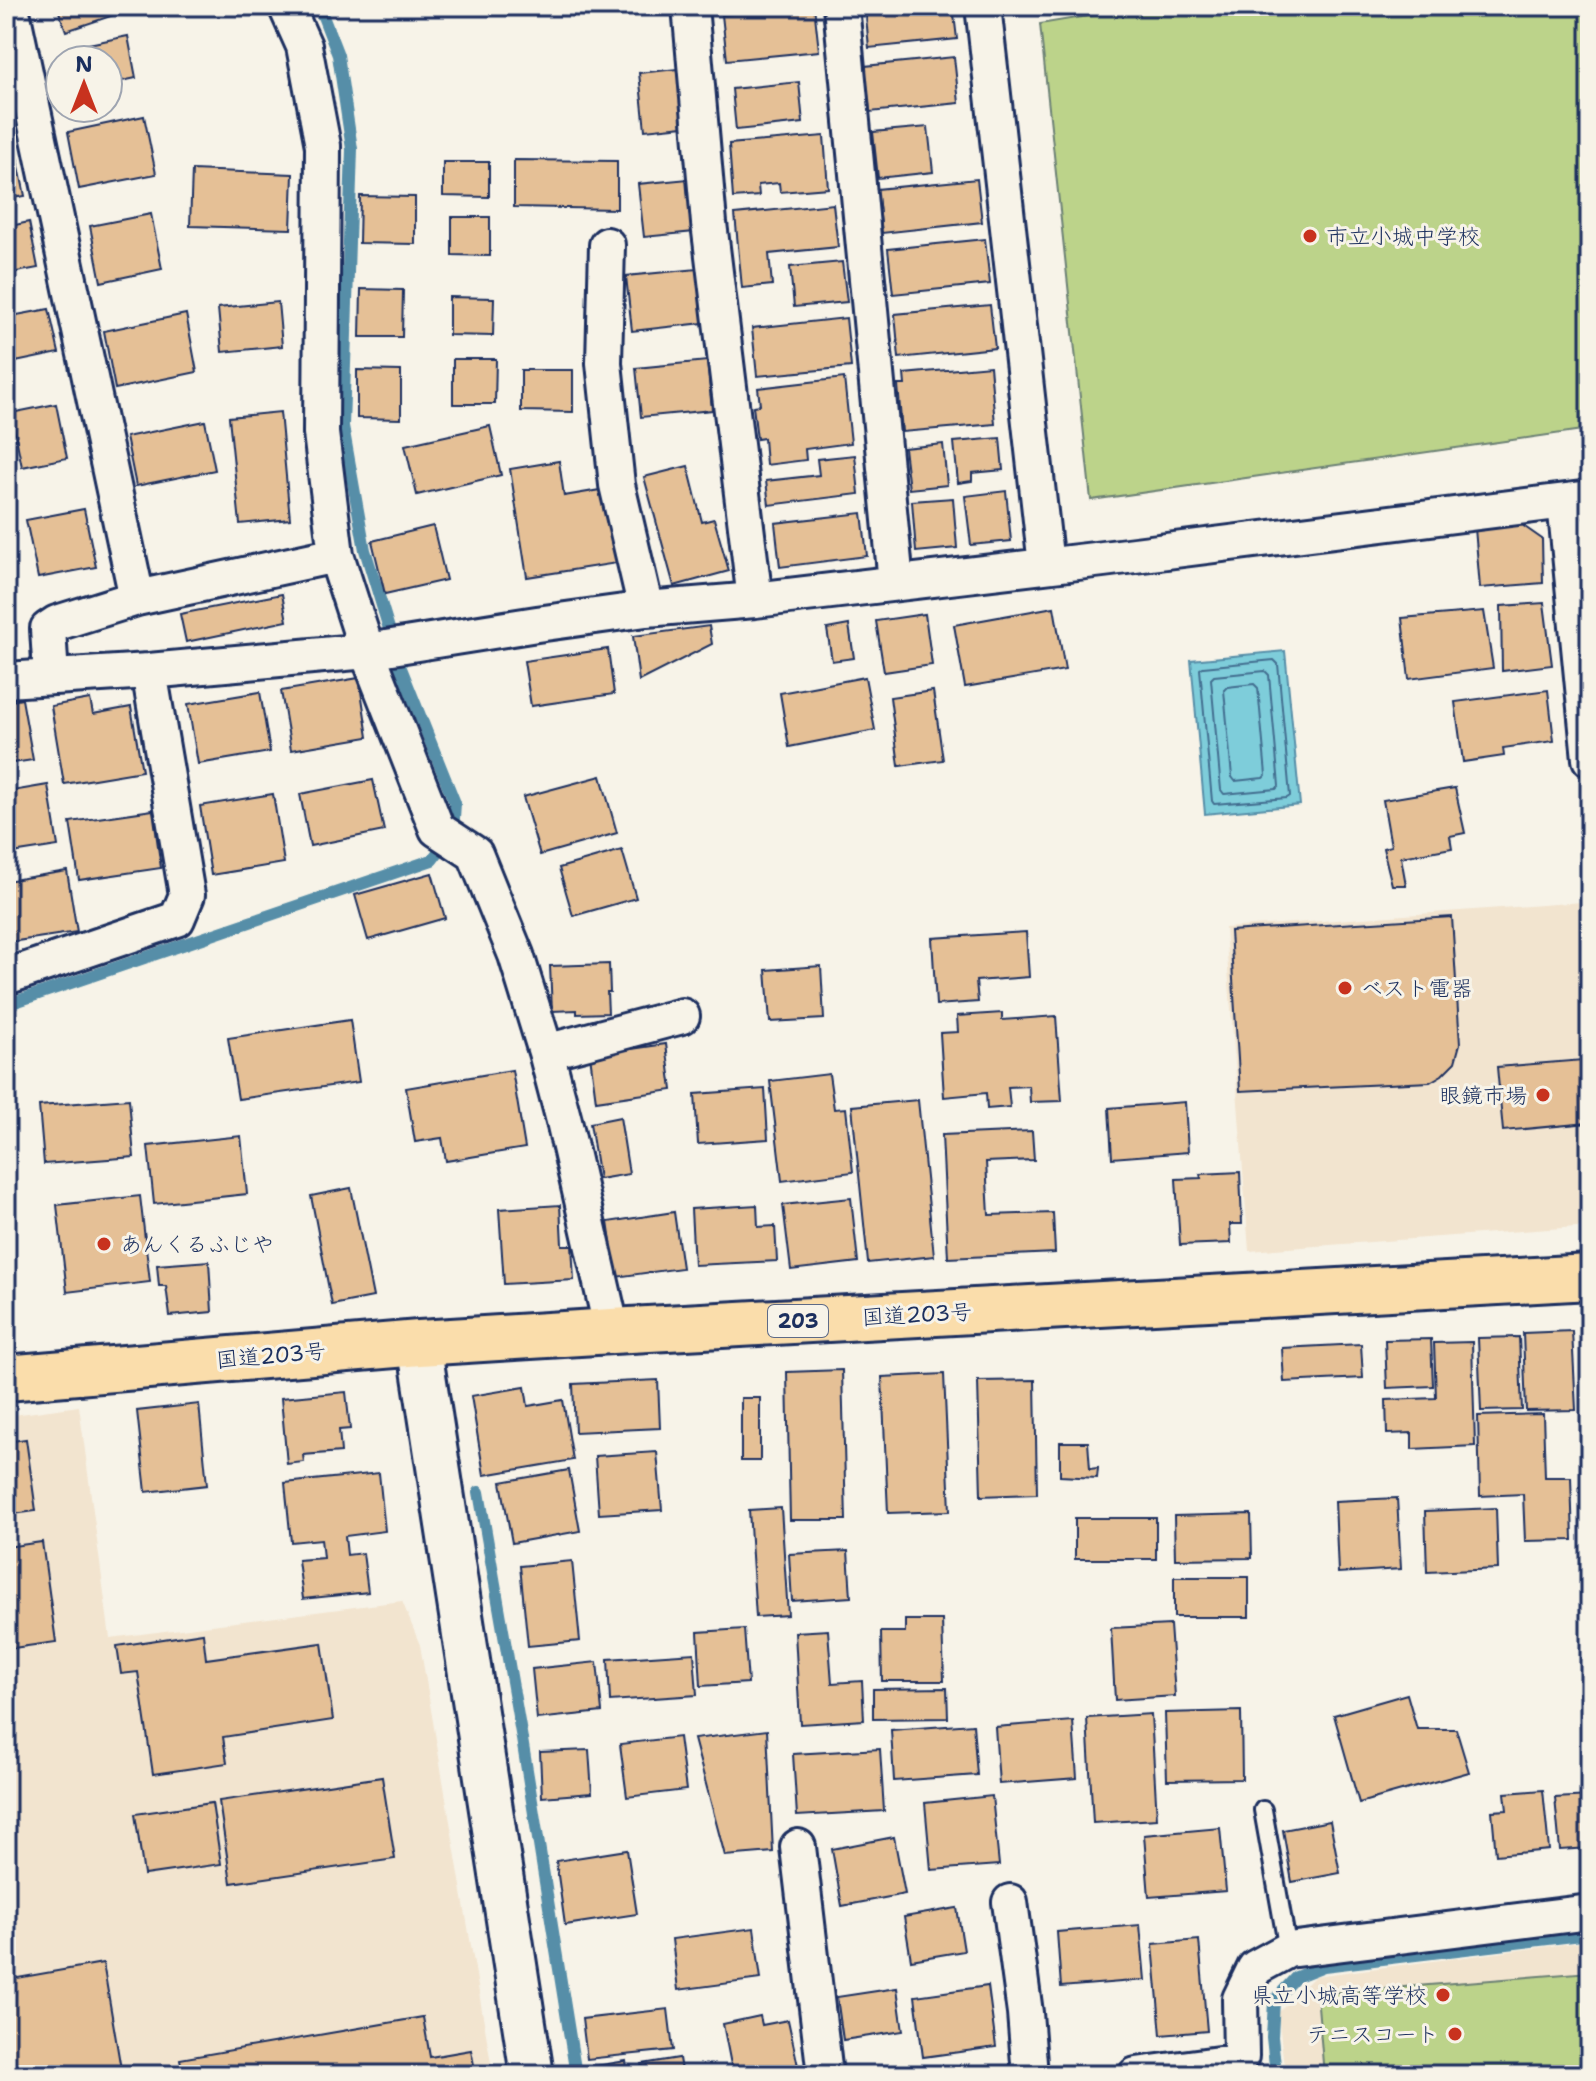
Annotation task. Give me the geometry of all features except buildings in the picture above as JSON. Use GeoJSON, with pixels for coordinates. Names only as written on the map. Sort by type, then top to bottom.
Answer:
{"type":"FeatureCollection","features":[{"type":"Feature","properties":{"kind":"highway","name":"国道203号"},"geometry":{"type":"LineString","coordinates":[[6,1378],[419,1343],[1590,1277]]}},
{"type":"Feature","properties":{"kind":"street"},"geometry":{"type":"LineString","coordinates":[[286,6],[304,46],[323,146],[321,433],[336,555],[367,651],[437,829],[475,854],[516,955],[564,1121],[612,1331]]}},
{"type":"Feature","properties":{"kind":"street"},"geometry":{"type":"LineString","coordinates":[[690,6],[709,223],[755,600]]}},
{"type":"Feature","properties":{"kind":"street"},"geometry":{"type":"LineString","coordinates":[[841,6],[896,583]]}},
{"type":"Feature","properties":{"kind":"street"},"geometry":{"type":"LineString","coordinates":[[983,6],[1046,565]]}},
{"type":"Feature","properties":{"kind":"street"},"geometry":{"type":"LineString","coordinates":[[10,7],[137,598]]}},
{"type":"Feature","properties":{"kind":"street"},"geometry":{"type":"LineString","coordinates":[[607,245],[604,363],[615,470],[646,609]]}},
{"type":"Feature","properties":{"kind":"street"},"geometry":{"type":"LineString","coordinates":[[6,680],[149,671],[367,651],[646,609],[755,600],[1578,500],[1590,759]]}},
{"type":"Feature","properties":{"kind":"street"},"geometry":{"type":"LineString","coordinates":[[51,677],[48,629],[57,623],[137,598],[336,555]]}},
{"type":"Feature","properties":{"kind":"street"},"geometry":{"type":"LineString","coordinates":[[6,977],[177,919],[187,895],[149,671]]}},
{"type":"Feature","properties":{"kind":"street"},"geometry":{"type":"LineString","coordinates":[[546,1052],[682,1016]]}},
{"type":"Feature","properties":{"kind":"street"},"geometry":{"type":"LineString","coordinates":[[419,1343],[532,2075]]}},
{"type":"Feature","properties":{"kind":"street"},"geometry":{"type":"LineString","coordinates":[[798,1847],[825,2075]]}},
{"type":"Feature","properties":{"kind":"street"},"geometry":{"type":"LineString","coordinates":[[1010,1902],[1030,2075]]}},
{"type":"Feature","properties":{"kind":"street"},"geometry":{"type":"LineString","coordinates":[[1136,2075],[1234,2062],[1241,2056],[1240,1999],[1255,1968],[1288,1950],[1590,1912]]}},
{"type":"Feature","properties":{"kind":"lane"},"geometry":{"type":"LineString","coordinates":[[1263,1810],[1288,1950]]}},
{"type":"Feature","properties":{"kind":"shaded area"},"geometry":{"type":"Polygon","coordinates":[[[1582,902],[1590,1019],[1590,1226],[1249,1251],[1225,928],[1582,902]]]}},
{"type":"Feature","properties":{"kind":"shaded area"},"geometry":{"type":"Polygon","coordinates":[[[79,1406],[110,1638],[402,1601],[420,1645],[493,2075],[6,2075],[6,1416],[79,1406]]]}},
{"type":"Feature","properties":{"kind":"shaded area","name":"テニスコート"},"geometry":{"type":"Polygon","coordinates":[[[1590,1941],[1590,2075],[1285,2075],[1278,2013],[1315,1976],[1590,1941]]]}},
{"type":"Feature","properties":{"kind":"green space","name":"市立小城中学校"},"geometry":{"type":"Polygon","coordinates":[[[1147,6],[1590,6],[1590,429],[1091,500],[1040,24],[1147,6]]]}},
{"type":"Feature","properties":{"kind":"green space","name":"テニスコート"},"geometry":{"type":"Polygon","coordinates":[[[1590,1972],[1590,2075],[1324,2075],[1317,1994],[1590,1972]]]}},
{"type":"Feature","properties":{"kind":"water"},"geometry":{"type":"Polygon","coordinates":[[[1285,651],[1300,805],[1205,814],[1191,660],[1285,651]]]}},
{"type":"Feature","properties":{"kind":"waterway"},"geometry":{"type":"LineString","coordinates":[[6,1005],[432,860],[453,833],[455,803],[401,668],[365,550],[343,426],[352,149],[338,55],[319,6]]}},
{"type":"Feature","properties":{"kind":"waterway"},"geometry":{"type":"LineString","coordinates":[[479,1492],[576,2075]]}},
{"type":"Feature","properties":{"kind":"waterway"},"geometry":{"type":"LineString","coordinates":[[1276,2075],[1272,2037],[1274,2001],[1296,1977],[1324,1966],[1590,1934]]}},
{"type":"Feature","properties":{"kind":"place","name":"市立小城中学校"},"geometry":{"type":"Point","coordinates":[1310,236]}},
{"type":"Feature","properties":{"kind":"place","name":"ベスト電器"},"geometry":{"type":"Point","coordinates":[1345,988]}},
{"type":"Feature","properties":{"kind":"place","name":"眼鏡市場"},"geometry":{"type":"Point","coordinates":[1543,1095]}},
{"type":"Feature","properties":{"kind":"place","name":"あんくるふじや"},"geometry":{"type":"Point","coordinates":[104,1244]}},
{"type":"Feature","properties":{"kind":"place","name":"県立小城高等学校"},"geometry":{"type":"Point","coordinates":[1443,1995]}},
{"type":"Feature","properties":{"kind":"place","name":"テニスコート"},"geometry":{"type":"Point","coordinates":[1455,2034]}}]}
